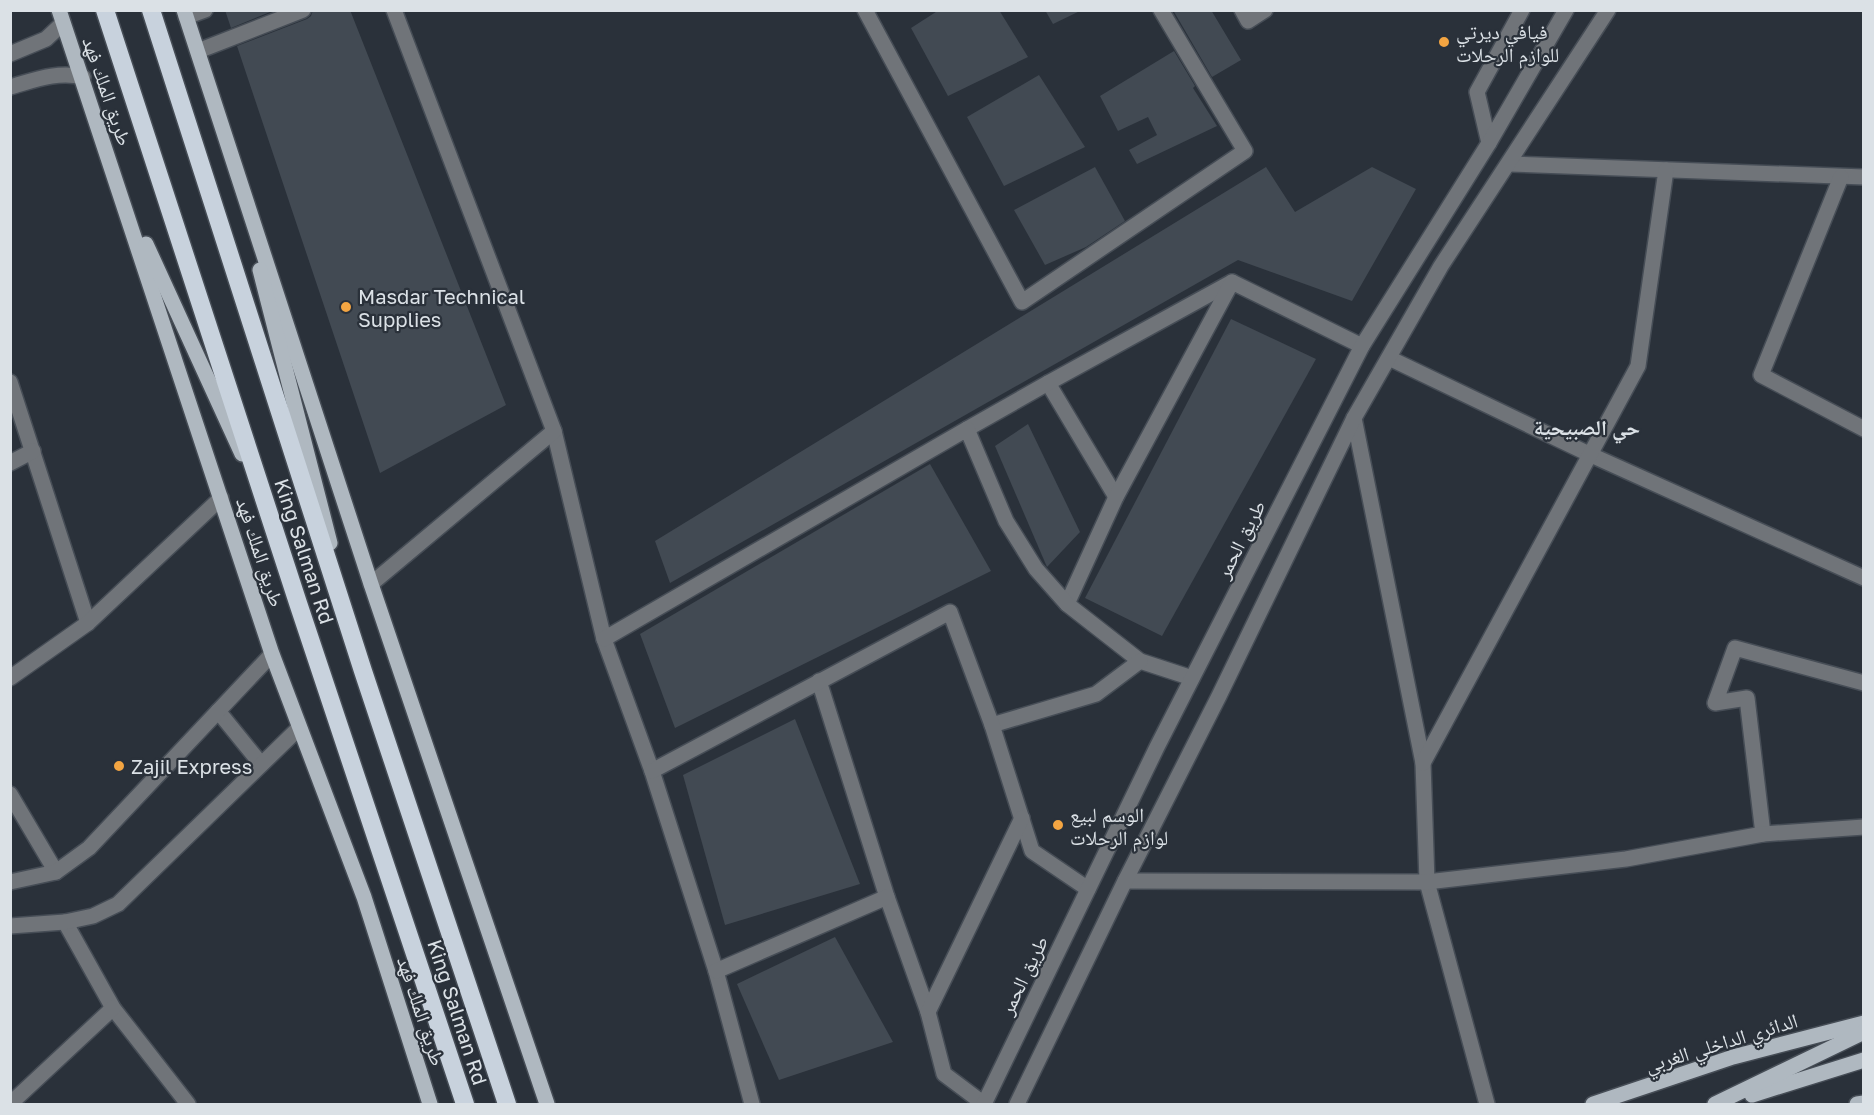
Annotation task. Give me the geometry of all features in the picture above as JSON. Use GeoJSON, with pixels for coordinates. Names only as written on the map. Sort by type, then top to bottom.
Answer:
{"type":"FeatureCollection","features":[{"type":"Feature","properties":{"kind":"highway","name":"King Salman Rd"},"geometry":{"type":"LineString","coordinates":[[105,10],[298,603],[465,1104]]}},
{"type":"Feature","properties":{"kind":"highway","name":"King Salman Rd"},"geometry":{"type":"LineString","coordinates":[[151,10],[363,671],[507,1104]]}},
{"type":"Feature","properties":{"kind":"main road"},"geometry":{"type":"LineString","coordinates":[[185,14],[223,124],[371,584],[547,1104]]}},
{"type":"Feature","properties":{"kind":"main road","name":"طريق الملك فهد"},"geometry":{"type":"LineString","coordinates":[[61,17],[272,654],[364,897],[430,1104]]}},
{"type":"Feature","properties":{"kind":"main road"},"geometry":{"type":"LineString","coordinates":[[223,124],[363,671]]}},
{"type":"Feature","properties":{"kind":"main road"},"geometry":{"type":"LineString","coordinates":[[115,176],[267,508]]}},
{"type":"Feature","properties":{"kind":"main road","name":"الدائري الداخلي الغربي"},"geometry":{"type":"LineString","coordinates":[[1593,1104],[1733,1057],[1863,1023]]}},
{"type":"Feature","properties":{"kind":"main road"},"geometry":{"type":"LineString","coordinates":[[1715,1104],[1863,1032]]}},
{"type":"Feature","properties":{"kind":"main road"},"geometry":{"type":"LineString","coordinates":[[1721,1104],[1863,1060]]}},
{"type":"Feature","properties":{"kind":"main road"},"geometry":{"type":"LineString","coordinates":[[1857,1104],[1863,1103]]}},
{"type":"Feature","properties":{"kind":"street"},"geometry":{"type":"LineString","coordinates":[[185,14],[205,10]]}},
{"type":"Feature","properties":{"kind":"street"},"geometry":{"type":"LineString","coordinates":[[198,51],[303,10]]}},
{"type":"Feature","properties":{"kind":"street"},"geometry":{"type":"LineString","coordinates":[[394,10],[554,431],[604,639],[652,771],[716,971],[752,1104]]}},
{"type":"Feature","properties":{"kind":"street"},"geometry":{"type":"LineString","coordinates":[[865,10],[1022,302],[1245,151],[1161,10]]}},
{"type":"Feature","properties":{"kind":"street"},"geometry":{"type":"LineString","coordinates":[[1242,10],[1248,21],[1265,10]]}},
{"type":"Feature","properties":{"kind":"street"},"geometry":{"type":"LineString","coordinates":[[1489,142],[1478,92],[1522,10]]}},
{"type":"Feature","properties":{"kind":"street","name":"طريق الحمر"},"geometry":{"type":"LineString","coordinates":[[984,1104],[1192,678],[1362,346],[1489,142],[1566,10]]}},
{"type":"Feature","properties":{"kind":"street"},"geometry":{"type":"LineString","coordinates":[[1017,1104],[1354,418],[1441,266],[1510,164],[1608,10]]}},
{"type":"Feature","properties":{"kind":"street"},"geometry":{"type":"LineString","coordinates":[[10,54],[46,39],[61,17]]}},
{"type":"Feature","properties":{"kind":"street"},"geometry":{"type":"LineString","coordinates":[[10,87],[45,76],[69,74],[82,77]]}},
{"type":"Feature","properties":{"kind":"street"},"geometry":{"type":"LineString","coordinates":[[1510,164],[1863,177]]}},
{"type":"Feature","properties":{"kind":"street"},"geometry":{"type":"LineString","coordinates":[[1423,763],[1638,366],[1666,170]]}},
{"type":"Feature","properties":{"kind":"street"},"geometry":{"type":"LineString","coordinates":[[1841,177],[1761,375],[1863,429]]}},
{"type":"Feature","properties":{"kind":"street"},"geometry":{"type":"LineString","coordinates":[[604,639],[1048,382],[1232,282]]}},
{"type":"Feature","properties":{"kind":"street"},"geometry":{"type":"LineString","coordinates":[[1232,282],[1362,346]]}},
{"type":"Feature","properties":{"kind":"street"},"geometry":{"type":"LineString","coordinates":[[1067,604],[1116,497],[1232,282]]}},
{"type":"Feature","properties":{"kind":"street"},"geometry":{"type":"LineString","coordinates":[[1389,358],[1591,455],[1863,578]]}},
{"type":"Feature","properties":{"kind":"street"},"geometry":{"type":"LineString","coordinates":[[10,382],[87,623]]}},
{"type":"Feature","properties":{"kind":"street"},"geometry":{"type":"LineString","coordinates":[[1048,382],[1116,497]]}},
{"type":"Feature","properties":{"kind":"street"},"geometry":{"type":"LineString","coordinates":[[1354,418],[1423,763],[1427,882],[1487,1104]]}},
{"type":"Feature","properties":{"kind":"street"},"geometry":{"type":"LineString","coordinates":[[966,429],[1006,521],[1036,569],[1067,604],[1140,661],[1192,678]]}},
{"type":"Feature","properties":{"kind":"street"},"geometry":{"type":"LineString","coordinates":[[371,584],[554,431]]}},
{"type":"Feature","properties":{"kind":"street"},"geometry":{"type":"LineString","coordinates":[[10,463],[33,451]]}},
{"type":"Feature","properties":{"kind":"street"},"geometry":{"type":"LineString","coordinates":[[10,678],[87,623],[221,498]]}},
{"type":"Feature","properties":{"kind":"street"},"geometry":{"type":"LineString","coordinates":[[652,771],[950,612],[992,725],[1032,851],[1088,889]]}},
{"type":"Feature","properties":{"kind":"street"},"geometry":{"type":"LineString","coordinates":[[1763,834],[1747,698],[1715,703],[1734,648],[1863,683]]}},
{"type":"Feature","properties":{"kind":"street"},"geometry":{"type":"LineString","coordinates":[[10,882],[57,872],[89,848],[272,654]]}},
{"type":"Feature","properties":{"kind":"street"},"geometry":{"type":"LineString","coordinates":[[992,725],[1096,694],[1140,661]]}},
{"type":"Feature","properties":{"kind":"street"},"geometry":{"type":"LineString","coordinates":[[819,681],[887,897],[928,1012],[944,1074],[984,1104]]}},
{"type":"Feature","properties":{"kind":"street"},"geometry":{"type":"LineString","coordinates":[[218,711],[261,764]]}},
{"type":"Feature","properties":{"kind":"street"},"geometry":{"type":"LineString","coordinates":[[10,926],[65,922],[93,916],[118,904],[299,728]]}},
{"type":"Feature","properties":{"kind":"street"},"geometry":{"type":"LineString","coordinates":[[10,794],[57,872]]}},
{"type":"Feature","properties":{"kind":"street"},"geometry":{"type":"LineString","coordinates":[[928,1012],[1022,818]]}},
{"type":"Feature","properties":{"kind":"street"},"geometry":{"type":"LineString","coordinates":[[1125,881],[1427,882],[1626,859],[1763,834],[1863,827]]}},
{"type":"Feature","properties":{"kind":"street"},"geometry":{"type":"LineString","coordinates":[[716,971],[887,897]]}},
{"type":"Feature","properties":{"kind":"street"},"geometry":{"type":"LineString","coordinates":[[65,922],[113,1008],[188,1104]]}},
{"type":"Feature","properties":{"kind":"street"},"geometry":{"type":"LineString","coordinates":[[10,1104],[113,1008]]}},
{"type":"Feature","properties":{"kind":"building"},"geometry":{"type":"Polygon","coordinates":[[[225,10],[275,10],[231,28],[225,10]]]}},
{"type":"Feature","properties":{"kind":"building"},"geometry":{"type":"Polygon","coordinates":[[[313,10],[350,10],[506,405],[380,473],[237,46],[307,19],[313,10]]]}},
{"type":"Feature","properties":{"kind":"building"},"geometry":{"type":"Polygon","coordinates":[[[939,10],[999,10],[1028,57],[948,96],[911,28],[939,10]]]}},
{"type":"Feature","properties":{"kind":"building"},"geometry":{"type":"Polygon","coordinates":[[[1045,10],[1082,10],[1053,24],[1045,10]]]}},
{"type":"Feature","properties":{"kind":"building"},"geometry":{"type":"Polygon","coordinates":[[[1173,10],[1211,10],[1241,60],[1212,77],[1173,10]]]}},
{"type":"Feature","properties":{"kind":"building"},"geometry":{"type":"Polygon","coordinates":[[[1174,51],[1195,86],[1193,88],[1217,126],[1137,164],[1129,150],[1157,135],[1148,117],[1118,131],[1100,96],[1174,51]]]}},
{"type":"Feature","properties":{"kind":"building"},"geometry":{"type":"Polygon","coordinates":[[[1039,75],[1085,147],[1004,186],[967,117],[1039,75]]]}},
{"type":"Feature","properties":{"kind":"building"},"geometry":{"type":"Polygon","coordinates":[[[1095,167],[1125,221],[1086,247],[1045,265],[1014,210],[1095,167]]]}},
{"type":"Feature","properties":{"kind":"building"},"geometry":{"type":"Polygon","coordinates":[[[1266,167],[1295,212],[1372,167],[1416,189],[1352,301],[1238,260],[670,583],[655,541],[1266,167]]]}},
{"type":"Feature","properties":{"kind":"building"},"geometry":{"type":"Polygon","coordinates":[[[1231,319],[1316,359],[1162,636],[1085,598],[1231,319]]]}},
{"type":"Feature","properties":{"kind":"building"},"geometry":{"type":"Polygon","coordinates":[[[1028,424],[1080,532],[1047,567],[995,446],[1028,424]]]}},
{"type":"Feature","properties":{"kind":"building"},"geometry":{"type":"Polygon","coordinates":[[[930,464],[991,571],[675,728],[640,634],[930,464]]]}},
{"type":"Feature","properties":{"kind":"building"},"geometry":{"type":"Polygon","coordinates":[[[795,719],[860,884],[725,925],[683,775],[795,719]]]}},
{"type":"Feature","properties":{"kind":"building"},"geometry":{"type":"Polygon","coordinates":[[[835,937],[893,1042],[779,1080],[737,984],[835,937]]]}},
{"type":"Feature","properties":{"kind":"place","name":"فيافي ديرتي للوازم الرحلات"},"geometry":{"type":"Point","coordinates":[1444,42]}},
{"type":"Feature","properties":{"kind":"place","name":"Masdar Technical Supplies"},"geometry":{"type":"Point","coordinates":[346,307]}},
{"type":"Feature","properties":{"kind":"place","name":"Zajil Express"},"geometry":{"type":"Point","coordinates":[119,766]}},
{"type":"Feature","properties":{"kind":"place","name":"الوسم لبيع لوازم الرحلات"},"geometry":{"type":"Point","coordinates":[1058,825]}},
{"type":"Feature","properties":{"kind":"district","name":"حي الصبيحية"},"geometry":{"type":"Point","coordinates":[1587,427]}}]}
